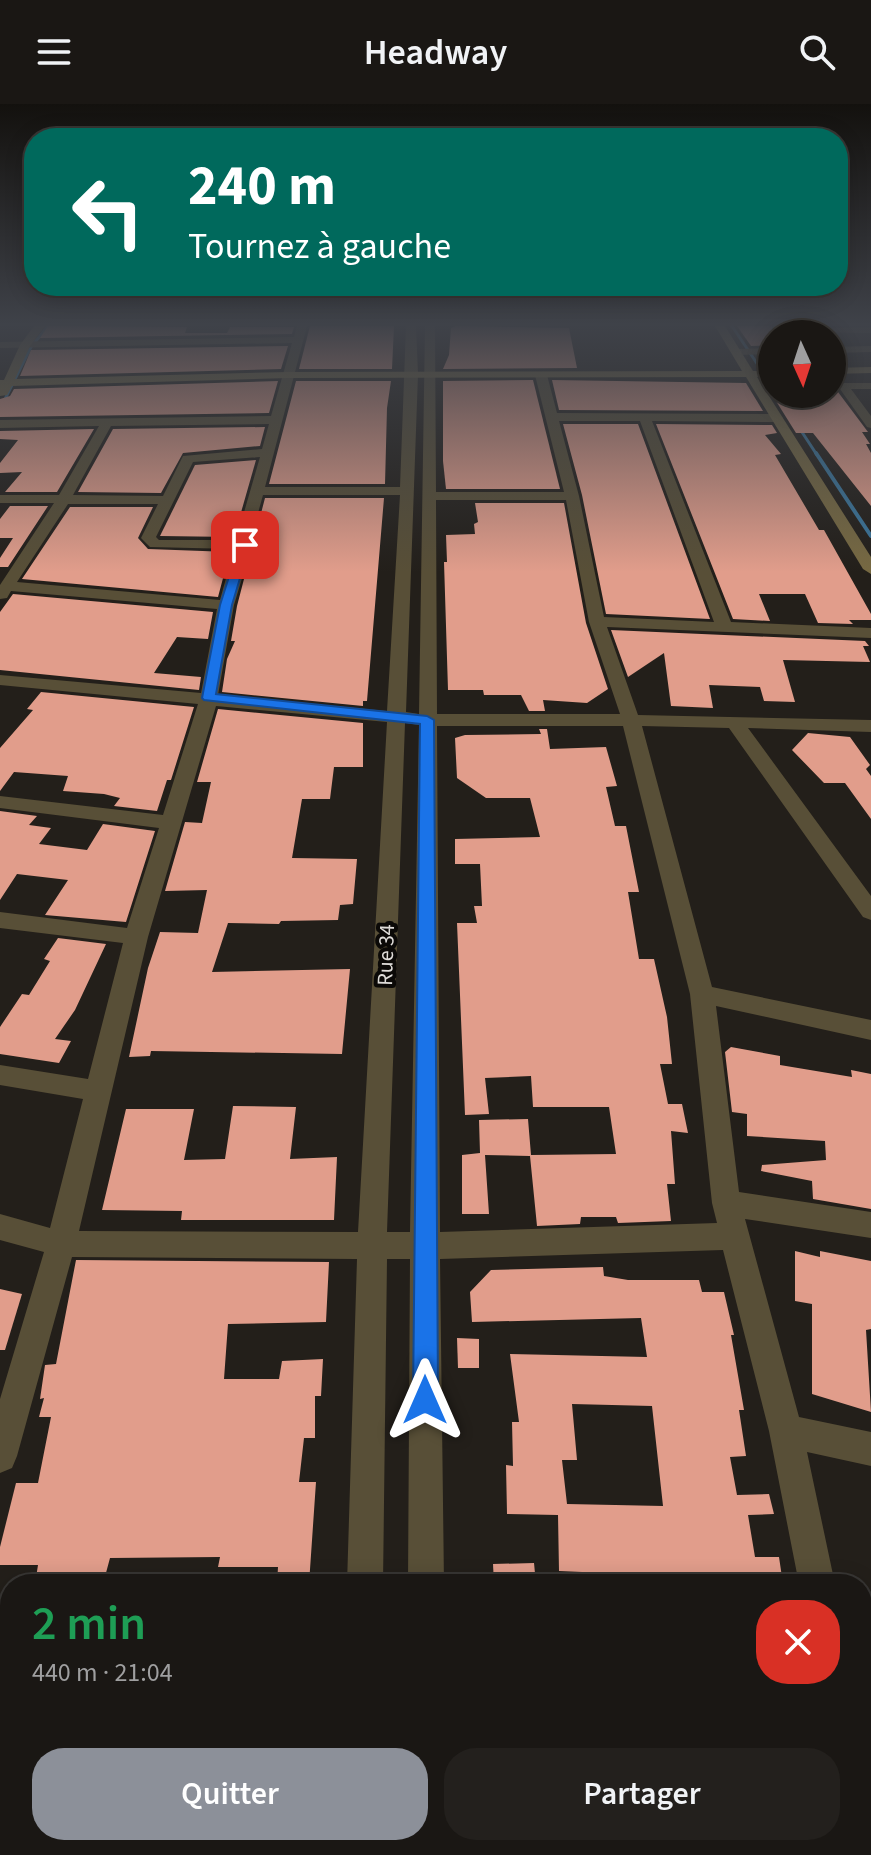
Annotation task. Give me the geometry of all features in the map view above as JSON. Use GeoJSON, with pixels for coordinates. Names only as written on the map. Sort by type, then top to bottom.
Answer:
{"type":"FeatureCollection","features":[{"type":"Feature","properties":{"kind":"street"},"geometry":{"type":"LineString","coordinates":[[0,1456],[61,1244],[136,937],[209,698],[226,605],[260,491],[279,408]]}},
{"type":"Feature","properties":{"kind":"street","name":"Rue 34"},"geometry":{"type":"LineString","coordinates":[[365,1574],[372,1246],[395,717],[406,491],[417,408]]}},
{"type":"Feature","properties":{"kind":"street","name":"Rue 34"},"geometry":{"type":"LineString","coordinates":[[424,408],[430,496],[426,1574]]}},
{"type":"Feature","properties":{"kind":"street"},"geometry":{"type":"LineString","coordinates":[[549,408],[572,496],[597,622],[631,720],[702,994],[726,1203],[786,1431],[815,1574]]}},
{"type":"Feature","properties":{"kind":"street"},"geometry":{"type":"LineString","coordinates":[[773,408],[871,569]]}},
{"type":"Feature","properties":{"kind":"street"},"geometry":{"type":"LineString","coordinates":[[866,411],[871,424]]}},
{"type":"Feature","properties":{"kind":"street"},"geometry":{"type":"LineString","coordinates":[[551,417],[777,418]]}},
{"type":"Feature","properties":{"kind":"street"},"geometry":{"type":"LineString","coordinates":[[644,417],[724,626]]}},
{"type":"Feature","properties":{"kind":"street"},"geometry":{"type":"LineString","coordinates":[[0,424],[276,420]]}},
{"type":"Feature","properties":{"kind":"street"},"geometry":{"type":"LineString","coordinates":[[107,422],[64,499],[4,592],[226,605]]}},
{"type":"Feature","properties":{"kind":"street"},"geometry":{"type":"LineString","coordinates":[[245,545],[150,542],[148,538],[188,459],[270,452]]}},
{"type":"Feature","properties":{"kind":"street"},"geometry":{"type":"LineString","coordinates":[[260,491],[406,491]]}},
{"type":"Feature","properties":{"kind":"street"},"geometry":{"type":"LineString","coordinates":[[430,496],[572,496]]}},
{"type":"Feature","properties":{"kind":"street"},"geometry":{"type":"LineString","coordinates":[[0,499],[167,500]]}},
{"type":"Feature","properties":{"kind":"street"},"geometry":{"type":"LineString","coordinates":[[597,622],[871,633]]}},
{"type":"Feature","properties":{"kind":"street"},"geometry":{"type":"LineString","coordinates":[[0,680],[427,720],[631,720],[871,726]]}},
{"type":"Feature","properties":{"kind":"street"},"geometry":{"type":"LineString","coordinates":[[734,722],[871,912]]}},
{"type":"Feature","properties":{"kind":"street"},"geometry":{"type":"LineString","coordinates":[[0,802],[172,823]]}},
{"type":"Feature","properties":{"kind":"street"},"geometry":{"type":"LineString","coordinates":[[0,920],[136,937]]}},
{"type":"Feature","properties":{"kind":"street"},"geometry":{"type":"LineString","coordinates":[[702,994],[871,1030]]}},
{"type":"Feature","properties":{"kind":"street"},"geometry":{"type":"LineString","coordinates":[[0,1075],[99,1091]]}},
{"type":"Feature","properties":{"kind":"street"},"geometry":{"type":"LineString","coordinates":[[726,1203],[871,1225]]}},
{"type":"Feature","properties":{"kind":"street"},"geometry":{"type":"LineString","coordinates":[[0,1227],[61,1244],[425,1246],[734,1236]]}},
{"type":"Feature","properties":{"kind":"street"},"geometry":{"type":"LineString","coordinates":[[786,1431],[871,1449]]}},
{"type":"Feature","properties":{"kind":"building"},"geometry":{"type":"Polygon","coordinates":[[[0,408],[270,408],[269,413],[0,417],[0,408]]]}},
{"type":"Feature","properties":{"kind":"building"},"geometry":{"type":"Polygon","coordinates":[[[289,408],[387,408],[385,484],[269,484],[289,408]]]}},
{"type":"Feature","properties":{"kind":"building"},"geometry":{"type":"Polygon","coordinates":[[[443,408],[540,408],[560,489],[446,489],[443,408]]]}},
{"type":"Feature","properties":{"kind":"building"},"geometry":{"type":"Polygon","coordinates":[[[558,408],[758,408],[763,411],[559,410],[558,408]]]}},
{"type":"Feature","properties":{"kind":"building"},"geometry":{"type":"Polygon","coordinates":[[[780,408],[850,408],[868,432],[862,432],[870,444],[866,444],[871,453],[871,506],[813,433],[796,433],[780,408]]]}},
{"type":"Feature","properties":{"kind":"building"},"geometry":{"type":"Polygon","coordinates":[[[563,424],[638,424],[710,619],[606,614],[582,495],[563,424]]]}},
{"type":"Feature","properties":{"kind":"building"},"geometry":{"type":"Polygon","coordinates":[[[656,424],[772,425],[777,433],[765,435],[781,454],[775,455],[819,530],[824,530],[871,614],[871,620],[849,620],[853,624],[818,623],[805,594],[759,594],[770,621],[733,619],[656,424]]]}},
{"type":"Feature","properties":{"kind":"building"},"geometry":{"type":"Polygon","coordinates":[[[265,427],[260,446],[183,453],[161,493],[78,492],[113,429],[265,427]]]}},
{"type":"Feature","properties":{"kind":"building"},"geometry":{"type":"Polygon","coordinates":[[[94,429],[57,492],[5,492],[22,472],[0,473],[0,463],[18,440],[0,439],[0,431],[94,429]]]}},
{"type":"Feature","properties":{"kind":"building"},"geometry":{"type":"Polygon","coordinates":[[[256,460],[234,537],[160,536],[195,465],[256,460]]]}},
{"type":"Feature","properties":{"kind":"building"},"geometry":{"type":"Polygon","coordinates":[[[265,498],[384,498],[367,701],[363,701],[363,706],[222,692],[227,659],[235,641],[231,641],[237,606],[265,498]]]}},
{"type":"Feature","properties":{"kind":"building"},"geometry":{"type":"Polygon","coordinates":[[[475,503],[564,503],[586,623],[608,689],[587,703],[543,700],[545,711],[529,711],[521,695],[484,695],[483,690],[448,690],[446,535],[475,534],[474,524],[478,522],[475,503]]]}},
{"type":"Feature","properties":{"kind":"building"},"geometry":{"type":"Polygon","coordinates":[[[10,506],[48,506],[8,567],[0,567],[0,558],[13,538],[0,538],[0,519],[10,506]]]}},
{"type":"Feature","properties":{"kind":"building"},"geometry":{"type":"Polygon","coordinates":[[[70,507],[153,507],[138,538],[148,549],[230,552],[218,597],[22,579],[70,507]]]}},
{"type":"Feature","properties":{"kind":"building"},"geometry":{"type":"Polygon","coordinates":[[[13,594],[213,612],[208,639],[177,637],[154,673],[201,677],[199,690],[0,670],[0,612],[13,594]]]}},
{"type":"Feature","properties":{"kind":"building"},"geometry":{"type":"Polygon","coordinates":[[[611,630],[865,641],[869,646],[863,646],[870,662],[783,660],[795,702],[764,701],[760,687],[709,685],[713,708],[671,706],[664,653],[628,677],[611,630]]]}},
{"type":"Feature","properties":{"kind":"building"},"geometry":{"type":"Polygon","coordinates":[[[41,692],[194,707],[171,780],[167,780],[157,811],[114,806],[120,798],[104,794],[63,791],[68,776],[14,772],[0,791],[0,748],[33,710],[27,709],[41,692]]]}},
{"type":"Feature","properties":{"kind":"building"},"geometry":{"type":"Polygon","coordinates":[[[218,709],[363,723],[363,767],[334,767],[330,799],[302,799],[292,858],[357,859],[353,904],[340,905],[338,920],[228,923],[212,972],[350,969],[342,1054],[151,1051],[150,1056],[129,1057],[148,968],[160,932],[198,933],[207,890],[165,891],[185,822],[202,823],[211,782],[197,782],[218,709]]]}},
{"type":"Feature","properties":{"kind":"building"},"geometry":{"type":"Polygon","coordinates":[[[539,729],[547,729],[550,749],[606,747],[617,786],[606,787],[615,826],[626,826],[639,892],[628,892],[639,959],[654,959],[667,1017],[672,1064],[660,1064],[668,1104],[682,1104],[688,1133],[671,1131],[675,1184],[667,1184],[671,1221],[618,1223],[616,1217],[581,1217],[580,1224],[537,1226],[530,1156],[485,1155],[489,1214],[462,1214],[462,1155],[480,1153],[479,1120],[528,1119],[531,1155],[616,1154],[609,1107],[533,1107],[531,1076],[485,1078],[489,1114],[465,1115],[457,923],[477,923],[474,906],[482,906],[480,864],[455,864],[455,839],[540,837],[530,798],[486,798],[457,778],[455,738],[465,735],[541,734],[539,729]]]}},
{"type":"Feature","properties":{"kind":"building"},"geometry":{"type":"Polygon","coordinates":[[[808,733],[850,737],[870,765],[866,769],[871,776],[871,819],[845,783],[824,783],[792,750],[808,733]]]}},
{"type":"Feature","properties":{"kind":"building"},"geometry":{"type":"Polygon","coordinates":[[[0,811],[37,816],[29,825],[51,828],[39,844],[87,850],[103,824],[155,831],[126,922],[45,915],[68,880],[17,874],[0,900],[0,811]]]}},
{"type":"Feature","properties":{"kind":"building"},"geometry":{"type":"Polygon","coordinates":[[[58,938],[106,944],[75,1010],[55,1039],[71,1041],[59,1063],[0,1054],[0,1027],[22,994],[29,995],[50,961],[44,959],[58,938]]]}},
{"type":"Feature","properties":{"kind":"building"},"geometry":{"type":"Polygon","coordinates":[[[731,1047],[780,1056],[780,1065],[852,1077],[851,1070],[871,1074],[871,1209],[813,1199],[812,1181],[761,1171],[762,1165],[826,1160],[825,1141],[747,1136],[747,1114],[732,1112],[725,1052],[731,1047]]]}},
{"type":"Feature","properties":{"kind":"building"},"geometry":{"type":"Polygon","coordinates":[[[233,1106],[296,1107],[290,1159],[337,1157],[334,1220],[181,1220],[182,1211],[102,1210],[126,1109],[194,1109],[184,1160],[225,1159],[233,1106]]]}},
{"type":"Feature","properties":{"kind":"building"},"geometry":{"type":"Polygon","coordinates":[[[795,1251],[820,1257],[820,1251],[871,1261],[871,1329],[866,1330],[871,1412],[812,1394],[812,1304],[795,1301],[795,1251]]]}},
{"type":"Feature","properties":{"kind":"building"},"geometry":{"type":"Polygon","coordinates":[[[76,1260],[329,1262],[326,1322],[228,1324],[224,1379],[279,1379],[282,1361],[323,1359],[321,1396],[315,1396],[315,1438],[304,1438],[299,1482],[316,1482],[310,1574],[278,1574],[278,1567],[218,1567],[220,1557],[110,1558],[106,1574],[37,1574],[38,1565],[0,1565],[0,1547],[16,1483],[38,1483],[51,1417],[39,1417],[44,1398],[40,1399],[45,1365],[56,1364],[76,1260]]]}},
{"type":"Feature","properties":{"kind":"building"},"geometry":{"type":"Polygon","coordinates":[[[603,1267],[604,1276],[628,1280],[699,1280],[702,1292],[724,1292],[734,1335],[731,1335],[744,1410],[739,1410],[746,1456],[730,1457],[737,1495],[769,1494],[774,1514],[748,1515],[755,1557],[779,1557],[782,1574],[559,1571],[558,1515],[507,1514],[506,1465],[513,1466],[512,1422],[519,1422],[510,1354],[647,1357],[641,1318],[472,1322],[470,1292],[491,1270],[603,1267]],[[572,1404],[577,1460],[562,1460],[567,1504],[663,1506],[652,1406],[572,1404]]]}},
{"type":"Feature","properties":{"kind":"building"},"geometry":{"type":"Polygon","coordinates":[[[0,1289],[22,1294],[5,1350],[0,1350],[0,1289]]]}},
{"type":"Feature","properties":{"kind":"building"},"geometry":{"type":"Polygon","coordinates":[[[457,1338],[479,1339],[479,1368],[458,1368],[457,1338]]]}},
{"type":"Feature","properties":{"kind":"building"},"geometry":{"type":"Polygon","coordinates":[[[534,1563],[535,1574],[494,1574],[493,1564],[534,1563]]]}},
{"type":"Feature","properties":{"kind":"waterway"},"geometry":{"type":"LineString","coordinates":[[798,426],[817,455]]}},
{"type":"Feature","properties":{"kind":"waterway"},"geometry":{"type":"LineString","coordinates":[[816,453],[871,536]]}},
{"type":"Feature","properties":{"kind":"route"},"geometry":{"type":"LineString","coordinates":[[245,545],[226,605],[209,698],[427,720],[425,1400]]}}]}
